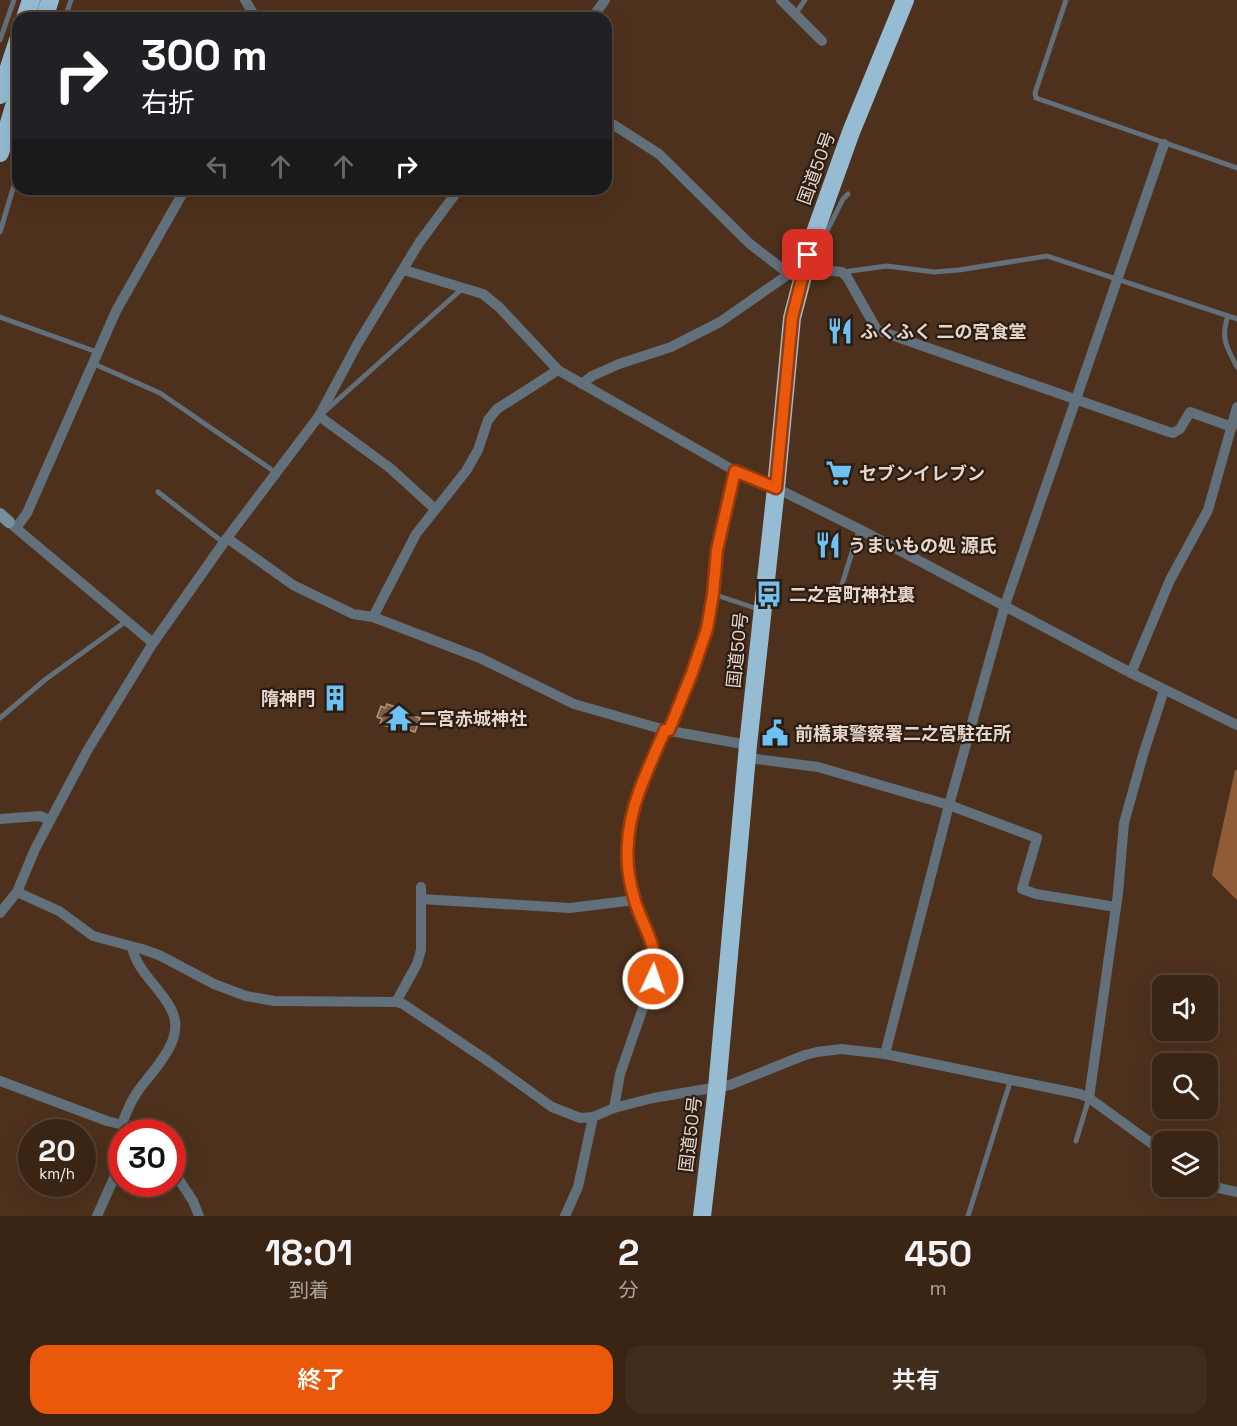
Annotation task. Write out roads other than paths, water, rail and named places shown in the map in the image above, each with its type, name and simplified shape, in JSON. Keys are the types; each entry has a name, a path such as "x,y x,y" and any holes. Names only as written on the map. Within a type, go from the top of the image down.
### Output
{"highway":[{"name":"国道50号","path":"702,1216 717,1088 796,274 813,238 851,132 905,0"},
{"path":"0,95 12,58"},
{"path":"0,153 12,113"}],"street":[{"path":"781,0 822,41"},
{"path":"612,124 659,154 750,244 796,274"},
{"path":"885,1054 949,805 1005,605 1164,144"},
{"path":"153,643 125,622 8,521 27,513 116,310 182,195"},
{"path":"0,913 17,892 35,849 87,751 153,643 275,472 320,416 358,343 419,243 455,195"},
{"path":"404,270 483,294 499,307 558,370 735,471 776,488 1005,605 1164,690 1237,725"},
{"path":"582,384 592,376 610,368 671,347 720,322 796,274 816,270 842,272 876,330 1173,433 1180,429 1190,412 1232,427"},
{"path":"373,617 416,534 466,471 478,450 488,420 497,409 558,370"},
{"path":"1131,673 1170,580 1208,510 1237,407"},
{"path":"320,416 390,468 435,509"},
{"path":"226,540 293,585 353,614 373,617 480,658 574,704 748,752 818,767 949,805 1037,838 1022,889 1036,894 1116,907"},
{"path":"1089,1098 1116,907 1124,823 1164,690"},
{"path":"614,1108 620,1074 653,979 655,966 653,944 635,900 628,861 628,834 639,788 667,730"},
{"path":"0,819 40,816 50,819"},
{"path":"396,1002 419,957 421,887"},
{"path":"17,892 59,912 93,936 159,955 214,984 260,1000 396,1002 403,1004 552,1107 580,1118 593,1118 614,1108 653,1098 730,1085 805,1055 841,1049 885,1054 1069,1091 1089,1098 1152,1144"},
{"path":"422,899 570,909 635,900"},
{"path":"124,1119 136,1094 165,1054 172,1040 175,1025 173,1011 136,962 132,947"},
{"path":"0,1082 108,1121"},
{"path":"565,1216 578,1187 593,1118"},
{"path":"1218,1187 1237,1192"},
{"path":"186,1190 199,1216"},
{"path":"97,1216 108,1191"}],"lane":[{"path":"0,40 14,0"},
{"path":"796,13 805,0"},
{"path":"1066,0 1035,93 1036,98 1237,168"},
{"path":"0,232 12,192"},
{"path":"813,238 823,240 843,199 848,194"},
{"path":"842,272 888,266 934,272 1047,256 1237,319"},
{"path":"320,416 463,288"},
{"path":"1228,316 1223,334 1237,367"},
{"path":"0,317 97,352"},
{"path":"92,363 160,393 275,472"},
{"path":"667,730 692,673 707,629 717,550 735,471"},
{"path":"158,492 226,540"},
{"path":"839,594 859,530"},
{"path":"713,594 763,611"},
{"path":"0,718 46,679 125,622"},
{"path":"968,1216 1011,1079"},
{"path":"1076,1141 1089,1098"}],"place":[{"name":"ふくふく 二の宮食堂","path":"840,331"},
{"name":"セブンイレブン","path":"839,473"},
{"name":"うまいもの処 源氏","path":"828,545"},
{"name":"二之宮町神社裏","path":"769,594"},
{"name":"隋神門","path":"335,698"},
{"name":"二宮赤城神社","path":"399,718"},
{"name":"前橋東警察署二之宮駐在所","path":"775,733"}]}
